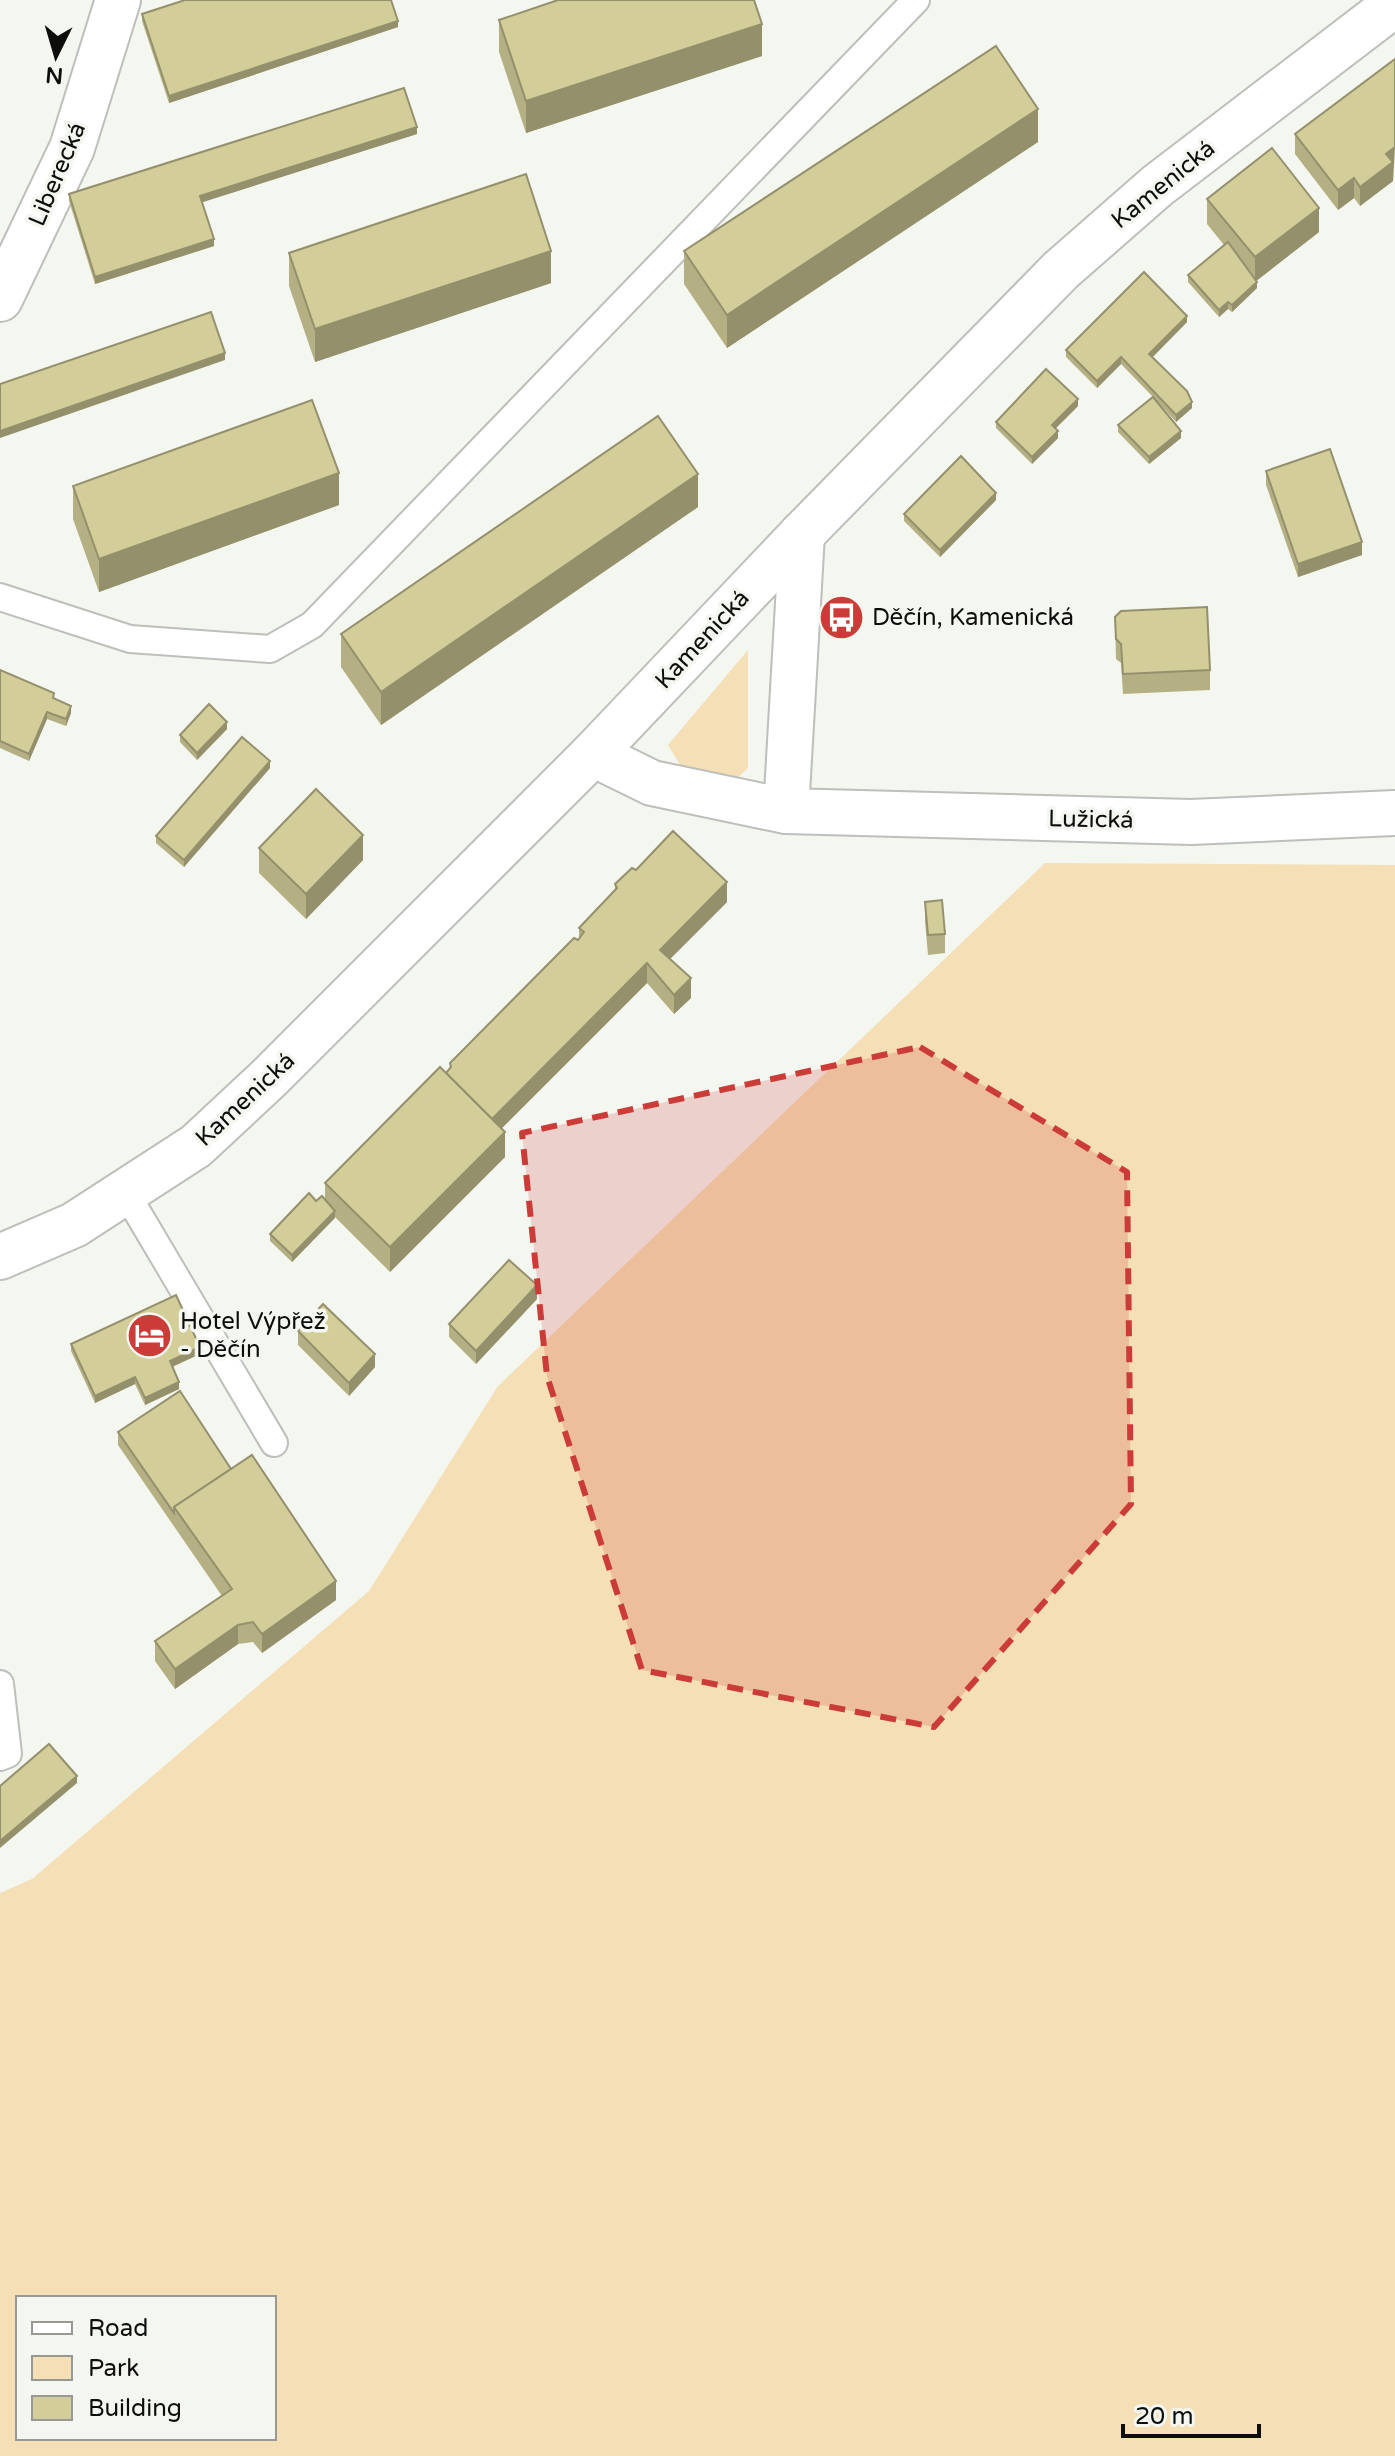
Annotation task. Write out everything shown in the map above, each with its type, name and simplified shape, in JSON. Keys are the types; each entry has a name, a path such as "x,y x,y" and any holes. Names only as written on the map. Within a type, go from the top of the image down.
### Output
{"main road":[{"name":"Liberecká","path":"0,299 72,148 118,0"},
{"name":"Kamenická","path":"0,1257 74,1225 196,1146 269,1078 593,754 802,534 1061,270 1157,186 1395,4"},
{"path":"786,811 802,534"},
{"name":"Lužická","path":"593,754 652,783 786,811 1191,822 1395,813"}],"lane":[{"path":"0,597 130,639 270,649 312,625 916,0"},
{"path":"126,1193 274,1443"},
{"path":"0,1684 8,1754 0,1757"}],"highlighted area":[{"path":"920,1047 1127,1172 1131,1504 934,1727 642,1670 547,1376 522,1133"}],"green space":[{"path":"748,650 748,768 728,787 682,768 668,745"},
{"path":"1045,863 1395,865 1395,2456 0,2456 0,1893 32,1879 369,1591 498,1386"}],"building":[{"path":"185,0 391,0 398,21 169,96 142,14"},
{"path":"558,0 754,0 762,24 526,101 499,20"},
{"path":"996,46 1038,109 727,315 684,251"},
{"path":"1395,59 1395,147 1386,154 1393,162 1360,187 1354,178 1338,190 1295,134"},
{"path":"404,88 417,127 200,196 214,239 95,277 69,194"},
{"path":"1272,148 1319,208 1255,257 1207,199"},
{"path":"526,174 551,251 315,329 289,253"},
{"path":"1228,242 1257,282 1232,305 1228,302 1219,310 1188,275"},
{"path":"1144,272 1187,316 1149,354 1187,391 1192,402 1176,415 1121,357 1097,381 1066,350"},
{"path":"211,312 225,353 0,431 0,384"},
{"path":"1046,369 1078,399 1052,425 1058,431 1032,457 996,422"},
{"path":"1153,397 1181,431 1149,457 1118,425"},
{"path":"312,400 339,473 99,559 73,486"},
{"path":"658,416 698,474 381,692 341,634"},
{"path":"1330,449 1362,542 1298,564 1266,471"},
{"path":"961,456 996,493 940,550 904,514"},
{"path":"1207,607 1210,670 1123,674 1115,617 1121,611"},
{"path":"0,670 54,693 53,698 71,706 66,719 47,712 29,754 0,741"},
{"path":"209,704 227,722 197,753 180,735"},
{"path":"242,737 270,761 184,860 156,836"},
{"path":"316,789 363,835 306,894 259,848"},
{"path":"673,831 727,882 660,950 691,978 674,995 647,963 492,1119 446,1073 451,1067 450,1063 574,938 578,940 584,932 579,928 617,888 615,884 632,868 636,870"},
{"path":"942,900 945,934 928,935 925,902"},
{"path":"440,1067 505,1132 390,1247 325,1183"},
{"path":"309,1193 316,1201 322,1196 335,1211 292,1255 270,1234"},
{"path":"509,1260 537,1285 476,1351 449,1324"},
{"path":"176,1295 200,1347 170,1361 179,1382 145,1398 135,1377 95,1396 71,1344"},
{"path":"323,1304 375,1354 349,1383 298,1331"},
{"path":"180,1391 231,1469 174,1507 174,1513 118,1432"},
{"path":"252,1455 336,1581 262,1634 253,1622 238,1625 175,1669 155,1641 232,1589 174,1507"},
{"path":"49,1744 77,1776 0,1841 0,1786"}],"place":[{"name":"Děčín, Kamenická","path":"841,617"},
{"name":"Hotel Výpřež - Děčín","path":"149,1335"}]}
